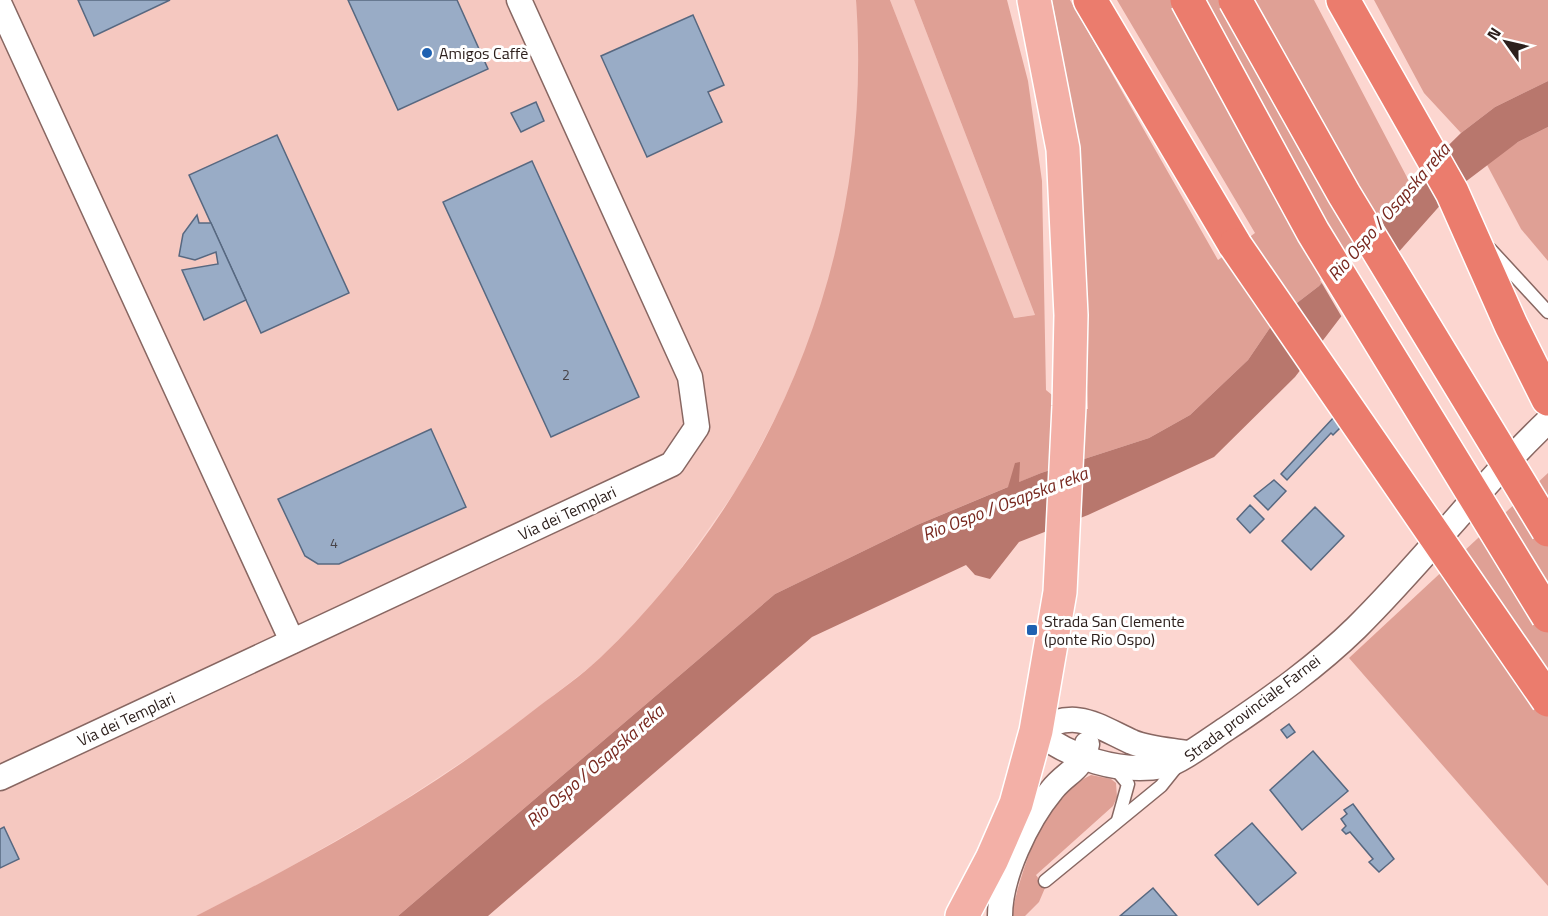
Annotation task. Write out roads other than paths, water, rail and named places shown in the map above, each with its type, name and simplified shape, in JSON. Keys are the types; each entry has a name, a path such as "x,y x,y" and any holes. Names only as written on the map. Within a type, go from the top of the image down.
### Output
{"highway":[{"path":"1090,0 1234,245 1548,700"},
{"path":"1186,0 1313,232 1548,616"},
{"path":"1234,0 1344,194 1548,530"},
{"path":"1343,0 1458,206 1511,325 1548,399"}],"main road":[{"path":"962,916 992,859 1016,804 1036,731 1060,592 1071,315 1063,149 1034,0"}],"street":[{"name":"Via dei Templari","path":"0,778 672,464 697,427 690,377 519,0"},
{"path":"0,4 292,641"},
{"name":"Strada provinciale Farnei","path":"1187,753 1256,709 1298,678 1353,630 1388,595 1462,509 1548,421"},
{"path":"1075,718 1091,722 1133,742 1187,753 1166,765 1113,766 1054,744 1036,731 1051,722 1075,718"},
{"path":"1000,916 1006,879 1037,807 1085,757 1091,722"}],"lane":[{"path":"1458,206 1548,312"},
{"name":"Strada provinciale Farnei","path":"1045,881 1161,786 1187,753"},
{"path":"1113,766 1128,784 1118,820"}],"water":[{"name":"Rio Ospo / Osapska reka","path":"1548,81 1548,127 1518,142 1452,192 1340,318 1295,377 1214,457 1088,515 1019,542 990,579 975,575 966,565 812,637 488,916 398,916 775,594 917,525 1008,487 1015,463 1020,462 1019,482 1149,438 1190,415 1248,360 1276,319 1319,286 1410,183 1461,133 1495,107"}],"place":[{"name":"Amigos Caffè","path":"427,53"},
{"name":"Strada San Clemente (ponte Rio Ospo)","path":"1032,630"}]}
